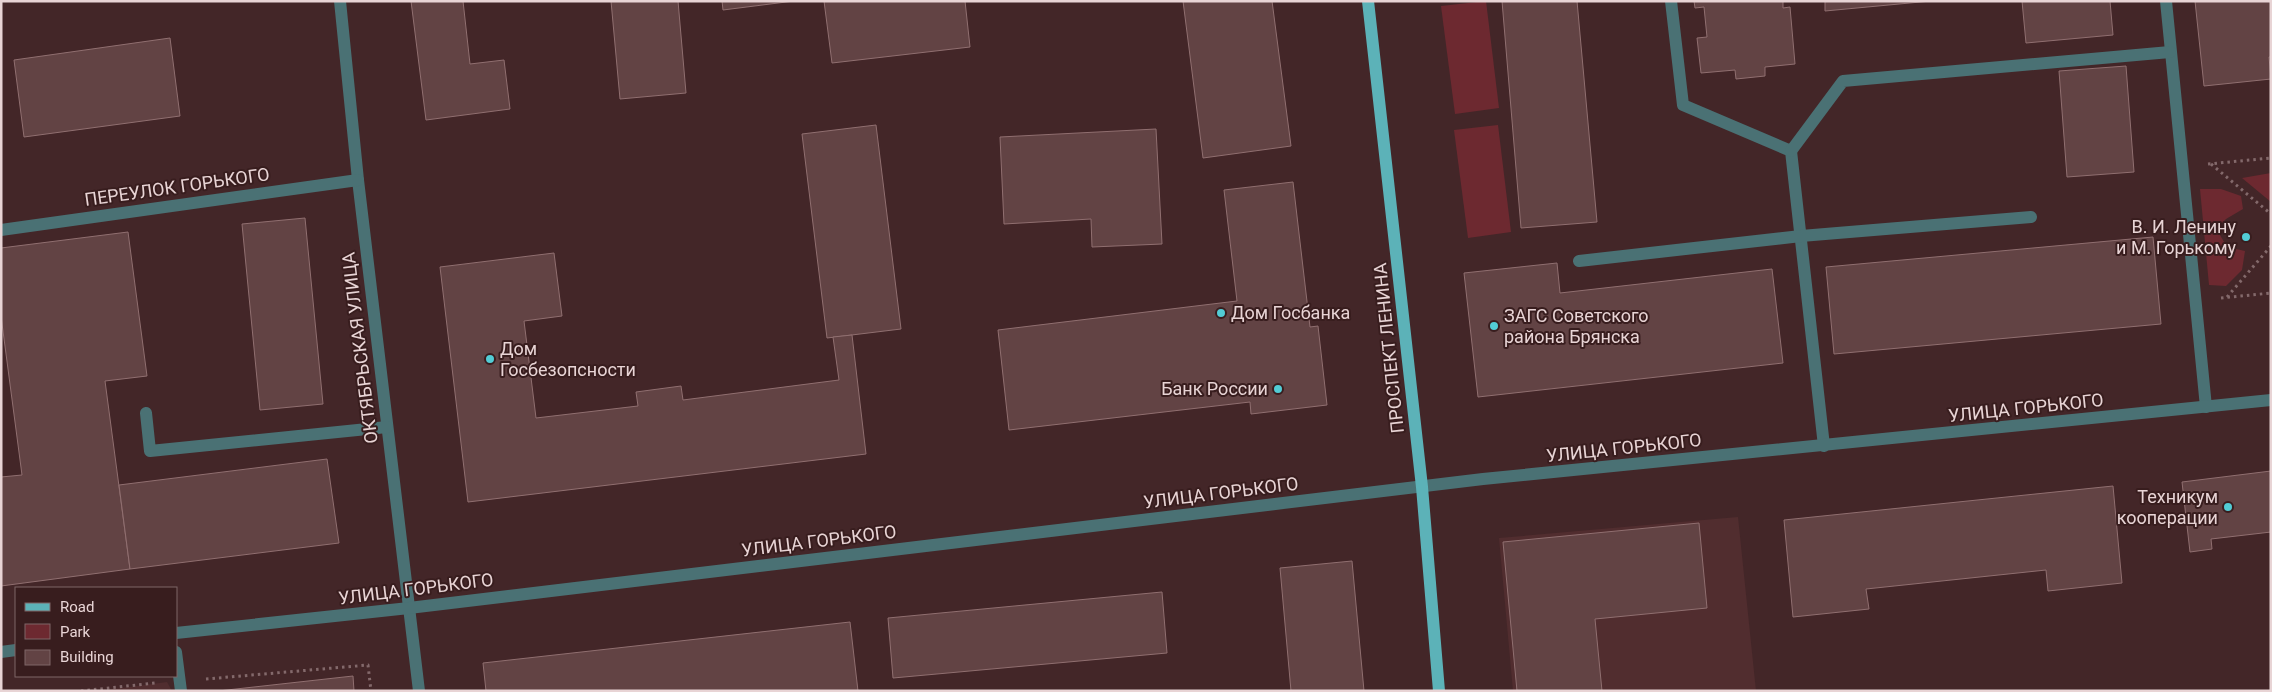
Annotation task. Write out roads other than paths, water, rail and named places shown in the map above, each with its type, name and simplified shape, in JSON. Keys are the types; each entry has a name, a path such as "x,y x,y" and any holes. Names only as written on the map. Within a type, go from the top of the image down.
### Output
{"main road":[{"name":"ПРОСПЕКТ ЛЕНИНА","path":"1368,1 1422,486 1439,691"}],"street":[{"name":"ОКТЯБРЬСКАЯ УЛИЦА","path":"340,1 358,180 418,691"},
{"path":"1671,1 1683,106 1791,151"},
{"path":"2166,1 2206,407"},
{"path":"1824,446 1791,151 1843,81 2170,52"},
{"name":"ПЕРЕУЛОК ГОРЬКОГО","path":"1,230 358,180"},
{"path":"1579,261 1801,236 2031,217"},
{"name":"УЛИЦА ГОРЬКОГО","path":"178,633 409,608 1422,486 2271,400"},
{"path":"146,413 150,452 387,427"},
{"path":"1,652 15,650"},
{"path":"178,666 181,686"}],"place":[{"name":"В. И. Ленину и М. Горькому","path":"2246,237"},
{"name":"Дом Госбанка","path":"1221,313"},
{"name":"ЗАГС Советского района Брянска","path":"1494,326"},
{"name":"Дом Госбезопсности","path":"490,359"},
{"name":"Банк России","path":"1278,389"},
{"name":"Техникум кооперации","path":"2228,507"}]}
